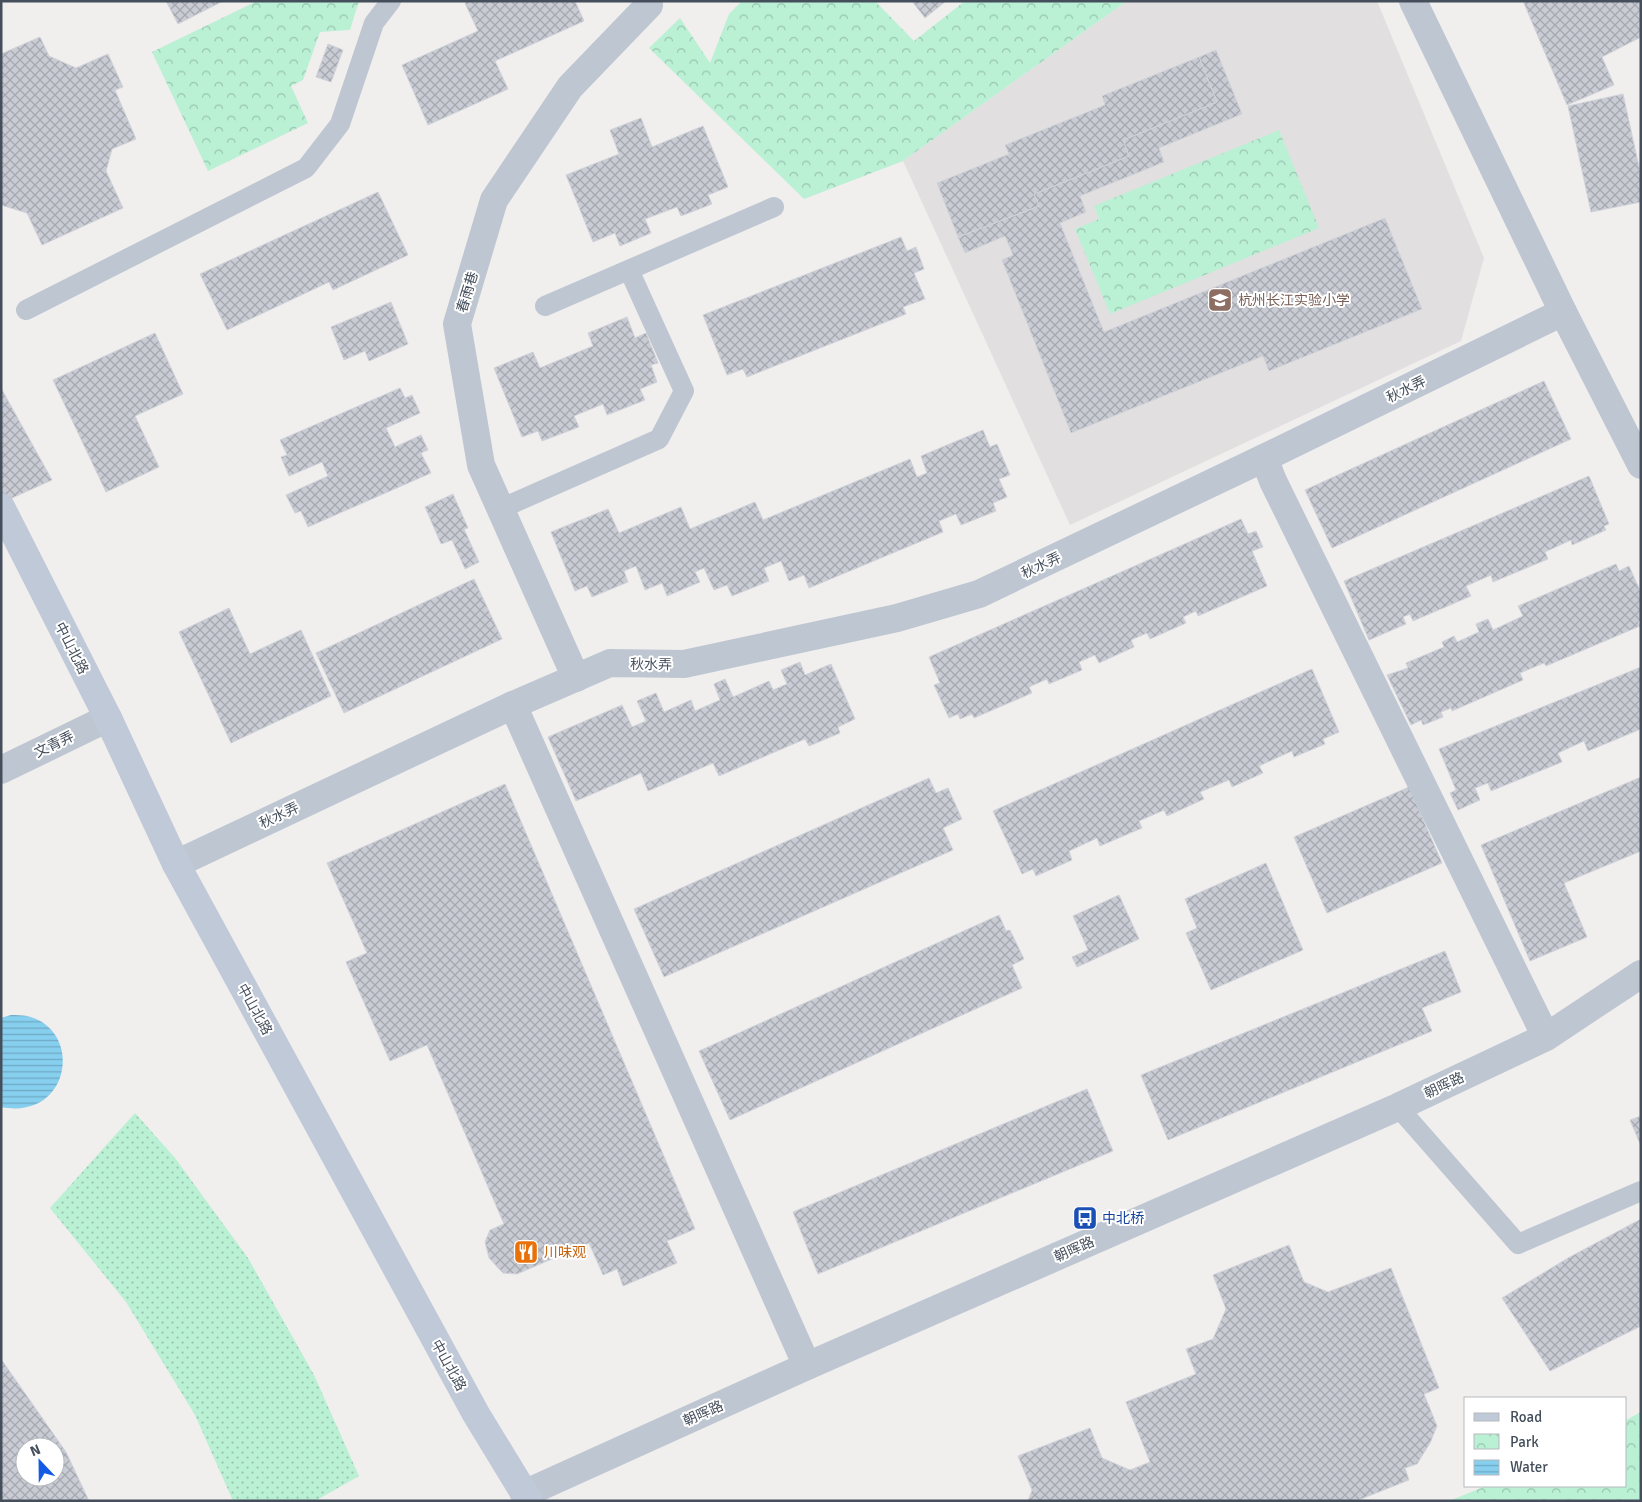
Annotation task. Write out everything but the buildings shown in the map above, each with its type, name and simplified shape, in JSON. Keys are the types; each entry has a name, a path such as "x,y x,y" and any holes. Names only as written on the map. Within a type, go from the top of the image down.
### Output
{"main road":[{"name":"中山北路","path":"1,507 108,718 176,864 476,1414 526,1497"}],"street":[{"name":"春雨巷","path":"576,678 481,466 457,324 494,200 570,87 648,5 646,1"},
{"path":"1414,1 1563,312 1641,465"},
{"name":"秋水弄","path":"176,864 513,706 610,663 684,664 897,618 979,594 1563,312"},
{"path":"1264,458 1282,499 1546,1037"},
{"path":"513,706 807,1366"},
{"name":"文青弄","path":"1,770 108,718"},
{"name":"朝晖路","path":"526,1497 807,1366 1398,1107 1546,1037 1641,974"}],"lane":[{"path":"26,310 306,168 340,124 374,23 391,1"},
{"path":"545,306 774,207"},
{"path":"500,509 658,439 684,391 629,270"},
{"path":"1398,1107 1518,1244 1641,1191"}],"shaded area":[{"name":"杭州长江实验小学","path":"1127,1 1377,1 1484,258 1461,341 1070,525 903,161"}],"green space":[{"path":"257,1 361,1 358,4 350,30 320,32 303,80 291,86 308,123 208,171 152,52"},
{"path":"742,1 875,1 914,41 965,1 1127,1 903,161 804,199 649,48 680,18 710,63 729,14"},
{"path":"1279,130 1319,228 1110,314 1075,229 1099,219 1094,206"},
{"path":"135,1113 175,1158 248,1258 314,1375 359,1476 315,1501 233,1501 195,1415 126,1302 50,1208"},
{"path":"1641,1412 1641,1501 1449,1501 1484,1487 1627,1487 1627,1419"}],"water":[{"path":"11,1015 27,1016 45,1024 57,1038 62,1054 62,1072 55,1088 43,1101 25,1108 1,1107 1,1018"}],"place":[{"name":"杭州长江实验小学","path":"1220,300"},
{"name":"中北桥","path":"1085,1218"},
{"name":"川味观","path":"526,1252"}]}
